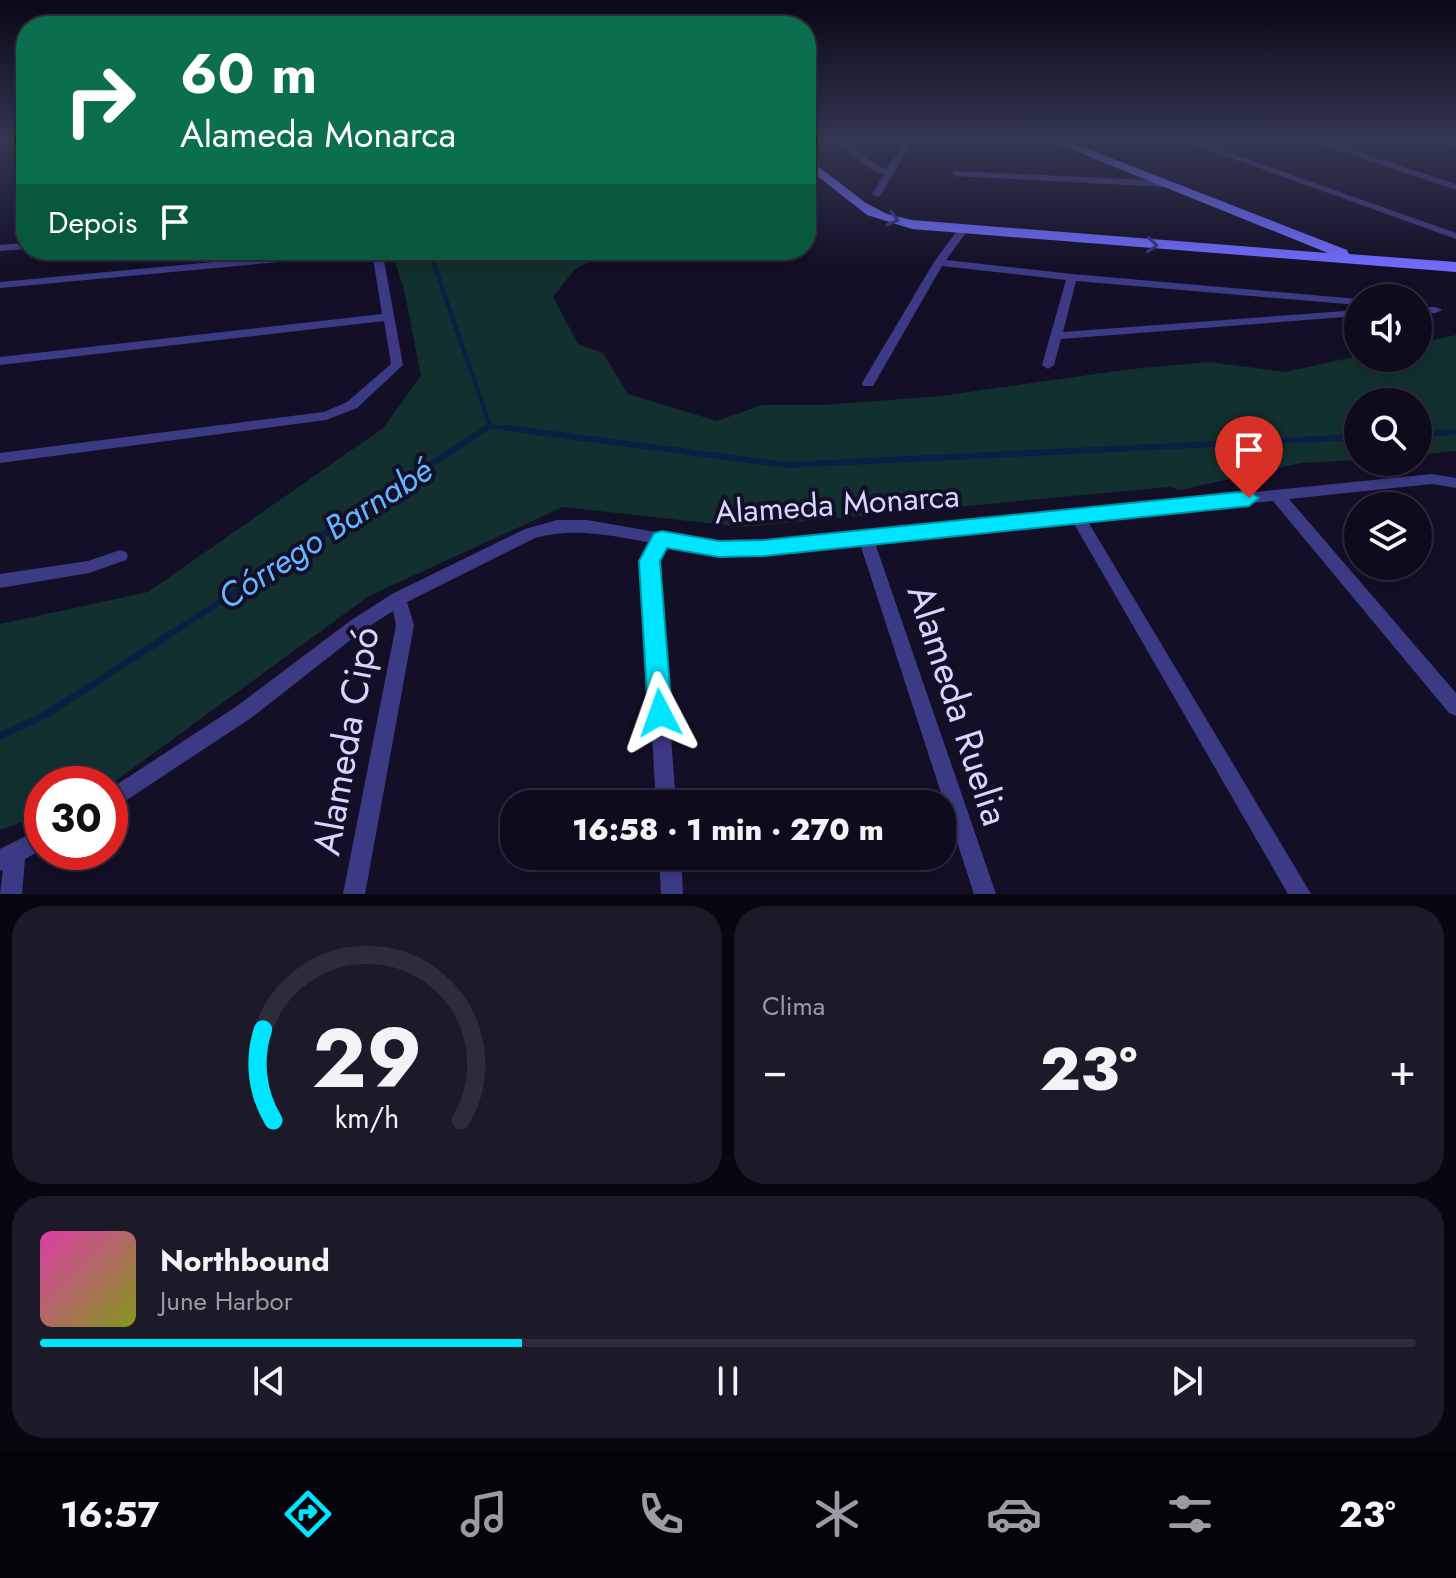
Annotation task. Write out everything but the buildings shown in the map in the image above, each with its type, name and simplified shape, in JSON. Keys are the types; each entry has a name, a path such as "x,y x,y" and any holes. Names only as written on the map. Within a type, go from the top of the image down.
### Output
{"street":[{"path":"834,184 879,216 900,222 963,230 1456,267"},
{"path":"877,194 884,184"},
{"path":"1161,184 1364,262"},
{"path":"1309,184 1456,236"},
{"path":"868,383 939,262 963,230"},
{"path":"1278,255 1294,244 1285,231"},
{"path":"0,285 268,260"},
{"path":"0,458 326,416 352,405 397,365 379,260"},
{"path":"939,262 1344,300"},
{"path":"1048,365 1072,277"},
{"path":"1293,295 1309,319"},
{"path":"1058,336 1344,315"},
{"path":"0,361 389,317"},
{"name":"Alameda Monarca","path":"128,789 244,712 356,626 398,599 531,533 557,526 587,526 719,549 764,548 1432,479 1456,483"},
{"path":"1277,495 1456,707"},
{"path":"1077,516 1300,894"},
{"name":"Alameda Ruelia","path":"866,538 985,894"},
{"path":"662,539 650,561 665,790"},
{"path":"0,581 89,567 120,556"},
{"name":"Alameda Cipó","path":"354,894 405,625 398,599"},
{"path":"8,857 11,894"},
{"path":"671,870 672,894"}],"green space":[{"path":"394,260 592,260 574,270 553,297 578,344 603,353 628,394 717,421 762,405 823,405 941,396 1131,369 1209,362 1285,372 1344,359 1344,372 1432,372 1432,340 1456,335 1456,451 1432,454 1432,388 1344,388 1344,461 1301,463 1181,490 1169,487 743,527 563,507 369,596 128,772 128,766 24,766 24,821 0,830 0,624 148,592 383,428 421,376 404,289"}],"waterway":[{"name":"Córrego Barnabé","path":"433,260 436,269"},
{"name":"Córrego Barnabé","path":"435,267 490,426"},
{"name":"Córrego Barnabé","path":"483,430 490,426"},
{"path":"490,426 522,430"},
{"name":"Córrego Barnabé","path":"169,635 487,428"},
{"path":"507,428 786,465 1344,438"},
{"path":"1432,433 1456,432"},
{"name":"Córrego Barnabé","path":"0,736 47,714 172,633"}],"route":[{"path":"660,713 650,561 662,539 719,549 764,548 1249,498"}]}
